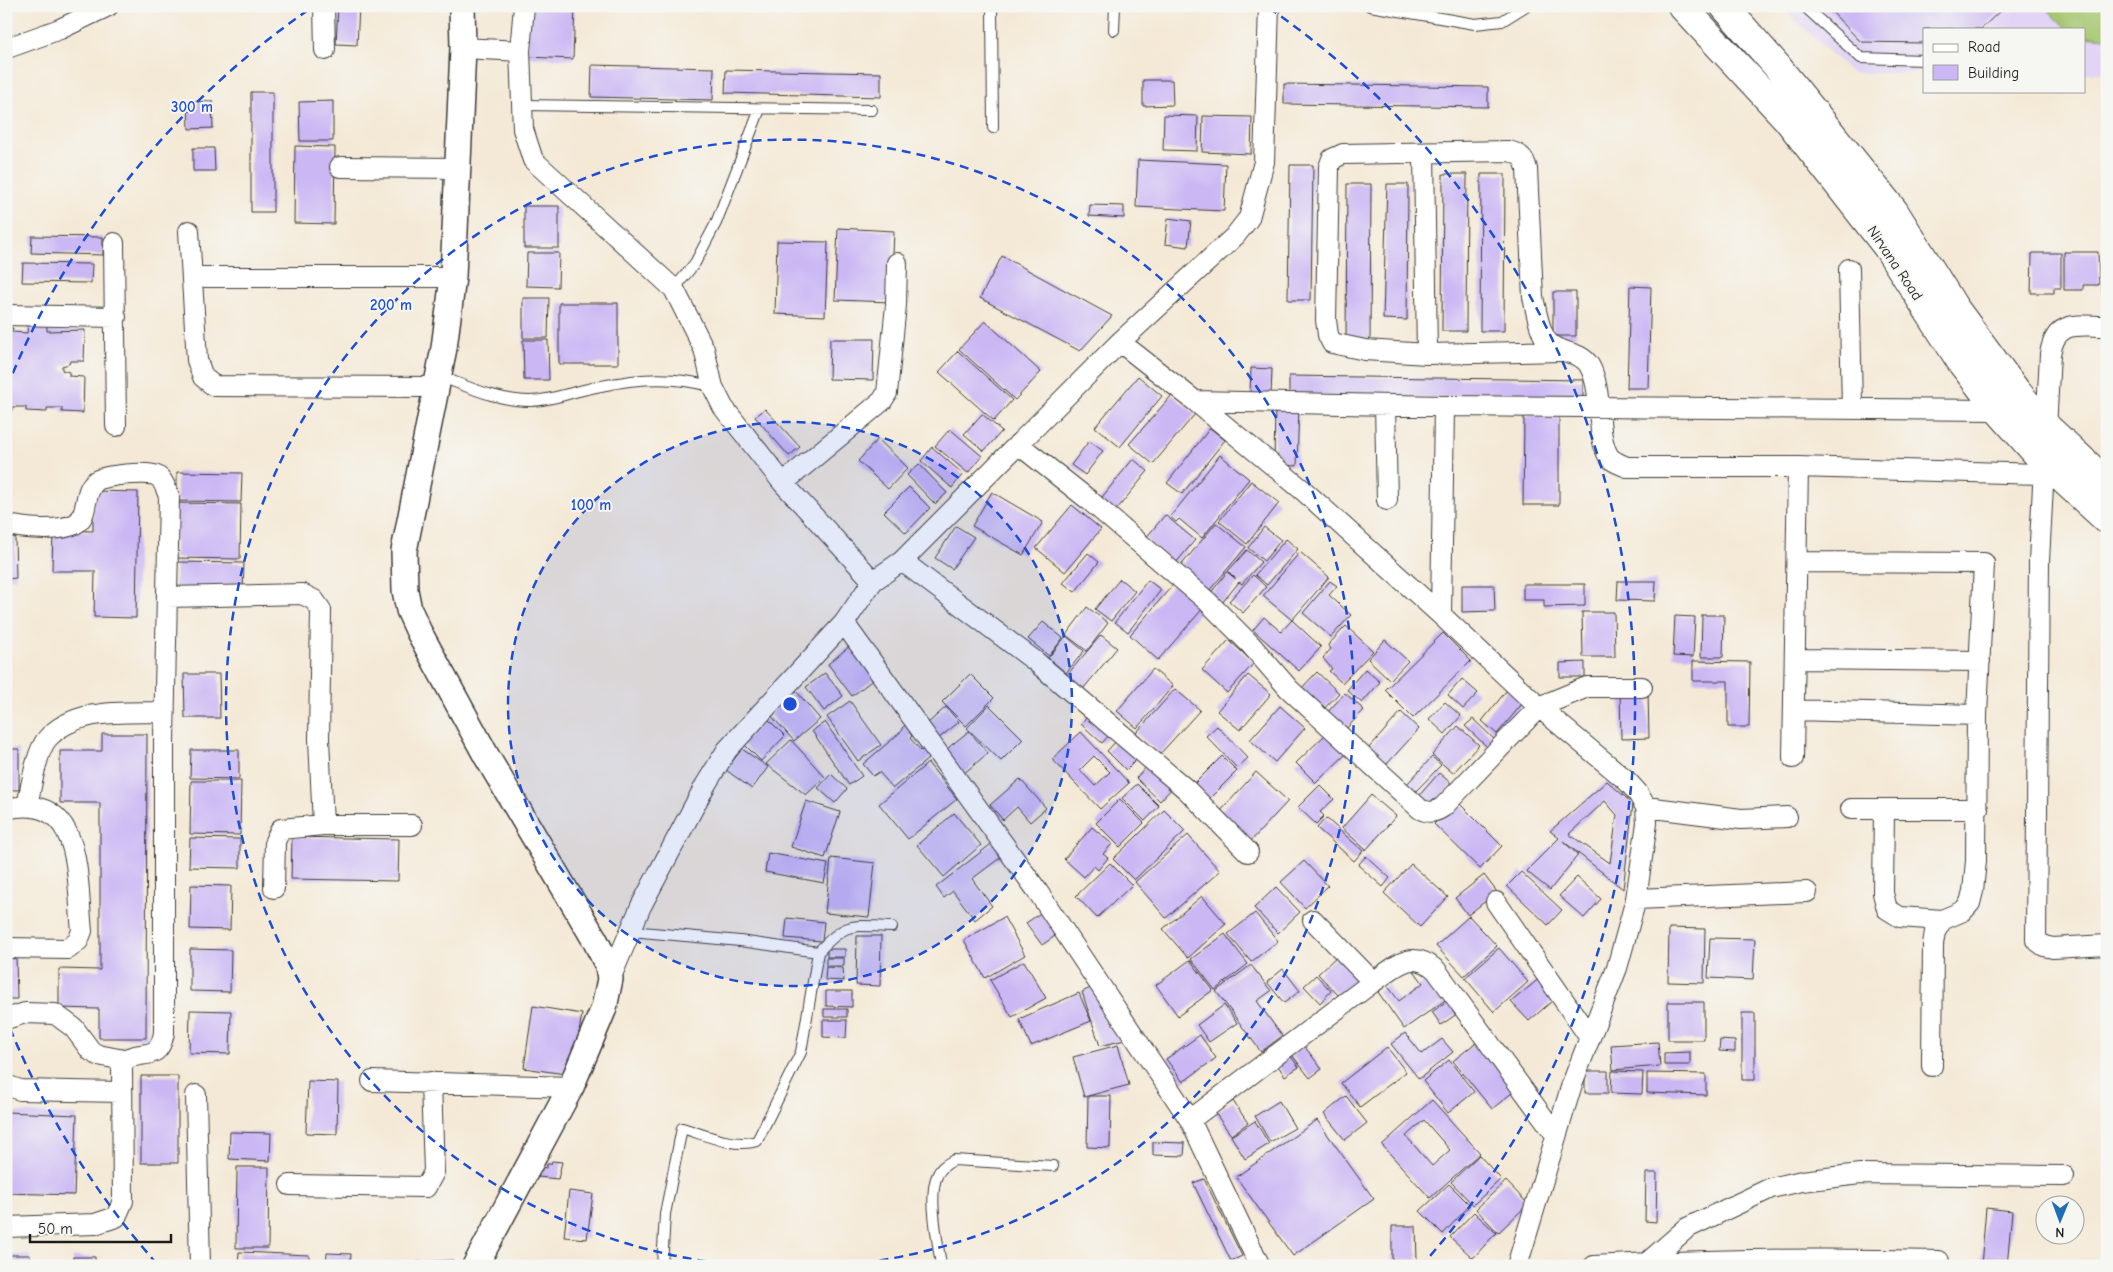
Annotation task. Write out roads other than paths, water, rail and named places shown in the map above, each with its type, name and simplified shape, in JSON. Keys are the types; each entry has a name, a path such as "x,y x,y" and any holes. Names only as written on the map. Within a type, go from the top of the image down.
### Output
{"main road":[{"name":"Nirvana Road","path":"1682,6 1787,119 1887,247 1961,362 2044,468 2107,520"},
{"name":"Nirvana Road","path":"1724,6 1776,65 1894,211 1954,307 2017,392 2048,428 2107,483"}],"street":[{"path":"10,47 60,30 108,6"},
{"path":"324,6 325,50"},
{"path":"462,6 463,48 454,277 438,382 404,551 405,590 409,610 487,757 595,940 608,966 610,979"},
{"path":"524,6 520,51 523,129 533,160 674,289 704,349 713,387 723,408 783,484 873,581"},
{"path":"475,1266 571,1087 604,1008 610,979 641,906 692,810 727,750 844,623 873,581 902,560 1120,342 1235,236 1249,218 1264,162 1269,6"},
{"path":"463,48 520,51"},
{"path":"1562,351 1427,354 1342,347 1332,343 1328,335 1326,320 1329,167 1332,160 1343,154 1509,151 1519,154 1524,159 1527,169 1533,297 1545,339 1552,346 1562,351 1584,358 1590,366 1601,406 1603,442 1608,455 1615,462 1627,467 2044,468"},
{"path":"1424,153 1427,354"},
{"path":"340,167 458,168"},
{"path":"189,231 197,360 203,376 214,386 438,382"},
{"path":"114,244 116,426"},
{"path":"783,484 882,402 887,393 896,305 897,263"},
{"path":"1849,269 1852,408"},
{"path":"192,277 454,277"},
{"path":"6,315 116,317"},
{"path":"2107,326 2068,326 2058,332 2052,342 2039,561 2036,940 2048,947 2107,946"},
{"path":"1120,342 1305,492 1539,707 1626,780 1638,792 1646,807 1647,823 1636,899 1617,968 1572,1084 1517,1266"},
{"path":"1195,401 1444,406 1998,410"},
{"path":"1385,405 1387,500"},
{"path":"1441,615 1444,406"},
{"path":"1018,444 1089,500 1207,600 1252,645 1288,689 1420,809 1434,812 1443,807 1539,707 1587,687 1642,688"},
{"path":"1793,758 1798,562 1798,467"},
{"path":"6,524 20,528 65,527 75,524 82,519 90,488 97,480 107,476 148,474 158,476 169,496 164,712 164,1033 161,1046 153,1054 124,1060 98,1055 91,1051 74,1028 55,1014 25,1013 6,1019"},
{"path":"902,560 1035,661 1187,790 1248,852"},
{"path":"1798,562 1984,564 1977,715 1978,809 1976,861 1970,903 1963,911 1942,920 1900,916 1887,909 1883,893 1884,808"},
{"path":"167,597 302,594 314,600 321,610 319,739 323,825"},
{"path":"844,623 1036,889 1190,1120 1260,1266"},
{"path":"1796,659 1980,660"},
{"path":"1794,710 1977,715"},
{"path":"27,806 40,755 46,740 62,727 85,716 111,713 164,712"},
{"path":"6,809 27,806 47,810 63,823 72,842 82,931 78,941 68,949 6,948"},
{"path":"1646,807 1741,819 1787,817"},
{"path":"1851,809 1978,809"},
{"path":"274,888 277,834 281,829 323,825 412,825"},
{"path":"1636,899 1807,892"},
{"path":"1496,902 1590,1038"},
{"path":"1313,920 1373,982"},
{"path":"1932,1066 1933,944 1942,920"},
{"path":"1190,1120 1373,982 1404,961 1415,959 1425,960 1436,970 1556,1135"},
{"path":"6,1226 95,1224 116,1216 123,1201 120,1075 124,1060"},
{"path":"372,1081 571,1087"},
{"path":"290,1185 426,1187 434,1172 431,1082"},
{"path":"6,1085 20,1090 121,1092"},
{"path":"196,1095 200,1266"},
{"path":"1647,1264 1687,1228 1771,1188 1802,1181 1860,1174 2064,1176"},
{"path":"1594,1266 1812,1258 1939,1260"}],"lane":[{"path":"992,6 993,128"},
{"path":"1114,30 1115,6"},
{"path":"1370,6 1475,24 1502,21 1526,6"},
{"path":"1804,6 1861,58 1923,60"},
{"path":"522,105 872,110"},
{"path":"674,289 695,263 716,223 760,109"},
{"path":"438,382 513,401 546,400 618,382 637,380 689,380 713,387"},
{"path":"662,1266 665,1214 682,1128 729,1142 745,1144 757,1140 801,1052 818,952 838,931 850,926 892,927"},
{"path":"631,931 740,941 818,952"},
{"path":"941,1266 933,1189 937,1175 944,1165 954,1160 1054,1166"}]}
